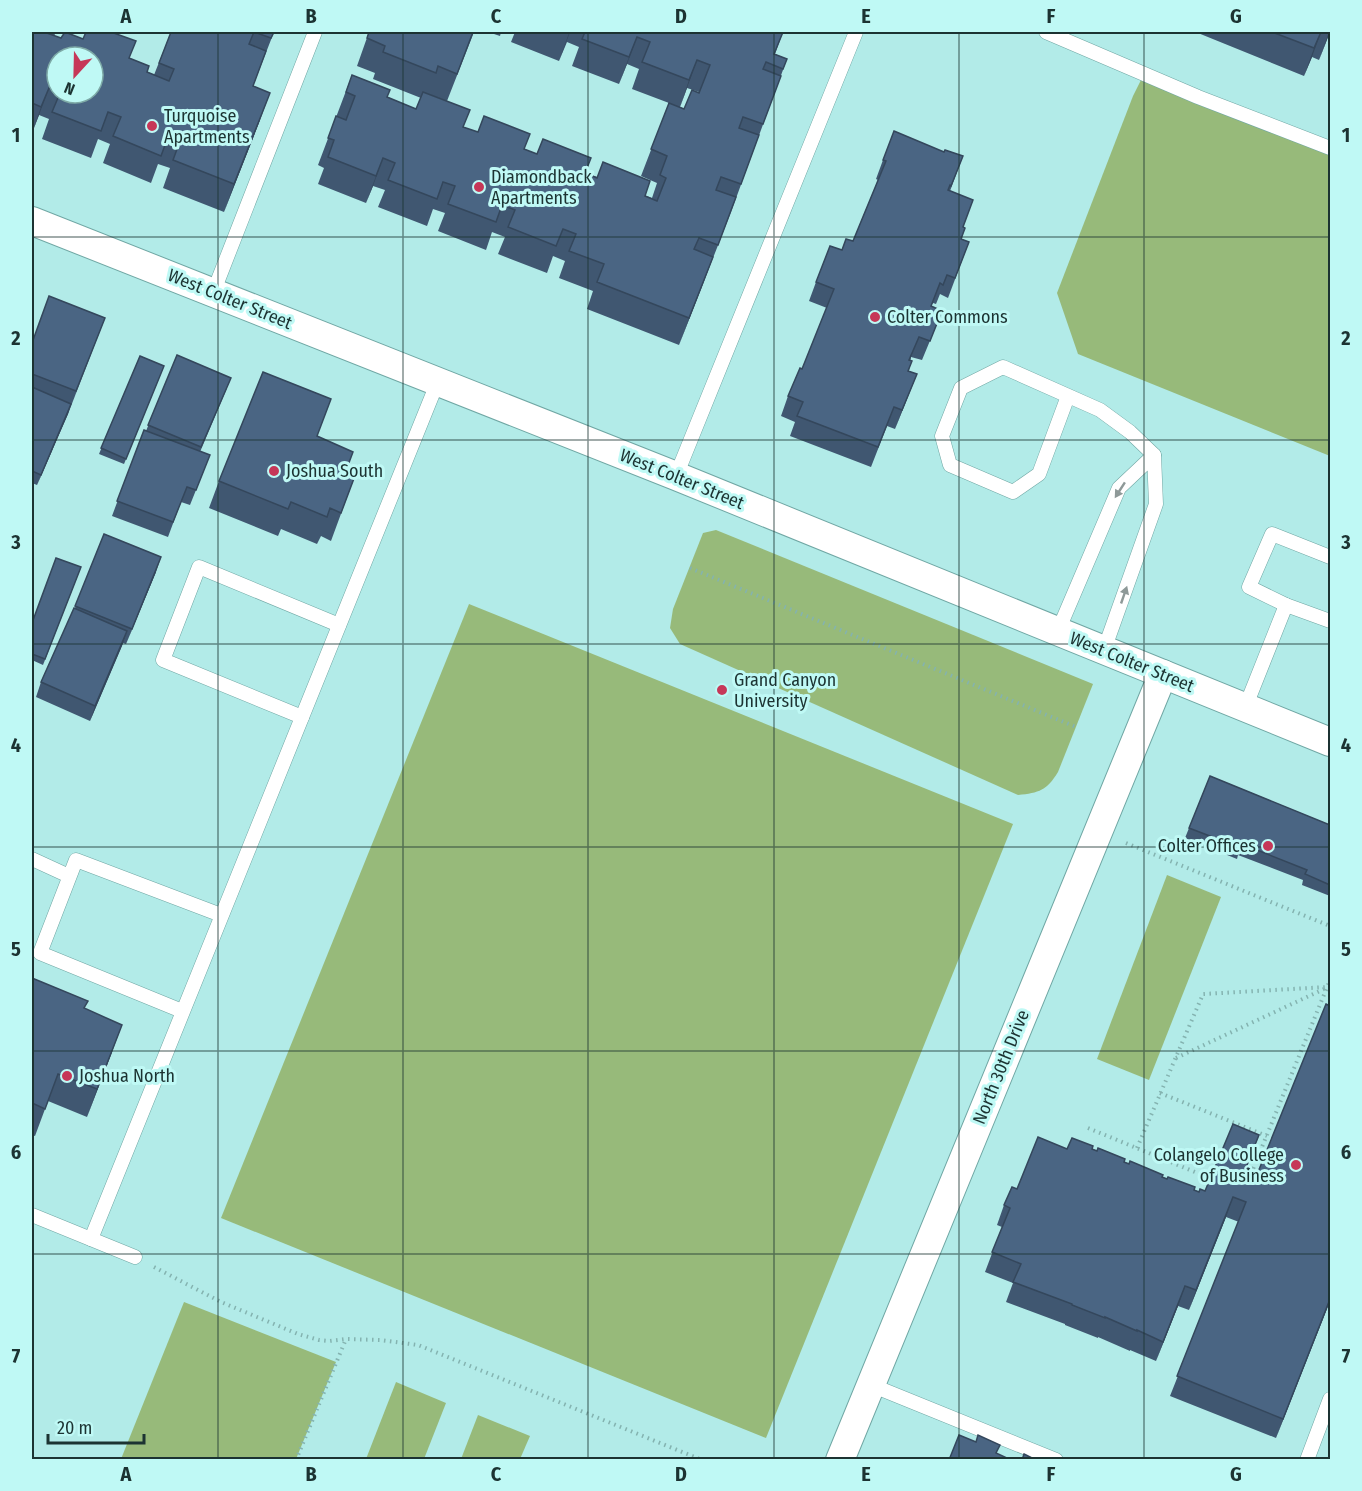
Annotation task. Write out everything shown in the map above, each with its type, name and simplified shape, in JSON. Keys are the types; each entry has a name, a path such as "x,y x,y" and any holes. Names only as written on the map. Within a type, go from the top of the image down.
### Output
{"street":[{"name":"West Colter Street","path":"32,220 676,476 1330,742"},
{"name":"North 30th Drive","path":"840,1460 1163,674"}],"lane":[{"path":"213,292 315,32"},
{"path":"676,476 856,32"},
{"path":"1046,32 1198,97 1330,148"},
{"path":"1068,396 1039,474 1012,492 950,465 942,436 961,388 1003,367 1100,410 1130,432 1154,455 1156,504 1104,650"},
{"path":"91,1239 438,381"},
{"path":"1058,632 1119,488 1154,455"},
{"path":"1330,557 1272,534 1249,587 1286,605 1330,621"},
{"path":"302,717 163,660 199,567 339,625"},
{"path":"1245,708 1286,605"},
{"path":"32,859 69,876"},
{"path":"182,1011 40,953 69,876 76,860 221,915"},
{"path":"32,1215 135,1257"},
{"path":"871,1385 1056,1460"},
{"path":"1307,1460 1330,1399"}],"path":[{"path":"690,568 1076,727"},
{"path":"1097,832 1330,926"},
{"path":"1250,1176 1330,980"},
{"path":"1137,1148 1203,994 1328,987"},
{"path":"1176,1058 1328,987"},
{"path":"1161,1093 1267,1136"},
{"path":"1088,1128 1207,1177"},
{"path":"135,1257 221,1302 298,1335 329,1341 346,1339 418,1345 702,1460"},
{"path":"296,1460 346,1339"}],"green space":[{"path":"1144,74 1330,148 1330,456 1078,354 1057,293 1133,96"},
{"path":"716,530 1093,684 1054,778 1042,789 1018,795 680,644 670,628 673,609 703,533"},
{"path":"469,604 1013,824 766,1438 221,1218"},
{"path":"1167,875 1221,897 1149,1080 1097,1059"},
{"path":"184,1302 336,1362 296,1459 121,1459"},
{"path":"396,1382 446,1403 424,1459 366,1459"},
{"path":"478,1415 530,1436 520,1459 461,1459"}],"building":[{"name":"Turquoise Apartments","path":"32,32 44,32 61,38 65,32 83,39 86,32 111,32 136,41 129,58 149,66 147,72 169,81 174,69 159,63 171,32 254,32 249,44 266,51 253,86 270,93 234,184 173,160 180,141 168,137 161,156 113,136 121,117 108,112 101,131 52,112 55,105 105,105 105,45 45,45 45,98 41,107 32,103"},
{"path":"254,32 274,32 271,38"},
{"path":"369,32 473,32 457,74 438,66 436,73 383,52 385,46 367,38"},
{"name":"Diamondback Apartments","path":"585,32 783,32 774,54 787,59 783,69 766,62 763,69 781,76 763,124 743,117 739,128 759,135 741,184 721,177 716,190 736,197 718,245 699,238 694,249 713,257 689,318 597,282 604,264 569,251 576,234 563,229 556,246 508,227 515,210 502,205 496,222 448,204 455,186 443,182 437,199 388,180 395,163 383,158 376,176 328,157 334,140 328,138 336,116 346,120 355,96 346,92 352,75 390,90 387,97 416,109 423,92 470,110 463,127 478,132 484,116 530,134 524,149 537,154 543,139 591,158 585,173 597,178 603,162 650,181 645,196 657,201 666,178 660,175 667,156 651,149 669,103 684,109 692,90 699,93 710,65 697,60 689,80 642,62 650,42 637,37 629,57 582,39"},
{"path":"1272,32 1321,32 1314,48"},
{"name":"Colter Commons","path":"894,131 944,152 945,150 963,156 948,190 973,200 961,239 969,242 955,278 947,275 943,285 940,283 931,306 942,311 930,341 919,337 909,360 912,361 908,371 917,374 902,410 894,407 878,447 797,416 803,402 788,396 800,368 802,369 834,289 816,282 830,246 842,250 846,239 853,241 886,161 883,160"},
{"path":"49,296 105,318 76,391 32,374 32,343"},
{"path":"177,355 231,378 201,447 148,425"},
{"path":"140,356 164,366 126,459 101,448"},
{"name":"Joshua South","path":"263,372 331,399 317,436 353,452 347,468 356,473 341,513 330,508 327,517 291,502 288,509 219,481"},
{"path":"32,387 71,404 41,475 32,471"},
{"path":"144,430 210,455 196,490 187,487 173,522 117,501"},
{"path":"104,534 161,557 132,629 75,606"},
{"path":"56,558 81,567 45,659 32,654 32,623"},
{"path":"74,608 127,631 95,706 41,682"},
{"name":"Colter Offices","path":"1210,776 1330,825 1330,885 1305,874 1307,870 1242,844 1241,848 1189,828"},
{"name":"Joshua North","path":"32,978 88,1001 84,1008 122,1025 97,1089 58,1074 45,1109 32,1103"},
{"path":"1326,1004 1330,1006 1330,1299 1283,1419 1177,1376 1246,1202 1233,1197 1196,1290 1185,1286 1163,1342 1013,1282 1021,1264 992,1252 1010,1208 1004,1205 1012,1187 1017,1189 1038,1137 1067,1149 1072,1138 1093,1146 1092,1149 1097,1151 1098,1148 1125,1159 1124,1162 1129,1164 1130,1161 1163,1175 1162,1177 1167,1179 1168,1177 1195,1187 1194,1190 1199,1192 1200,1189 1205,1191 1233,1124 1259,1135 1246,1167 1258,1172"},
{"path":"959,1435 976,1442 978,1435 1000,1445 996,1453 1011,1460 949,1460"},
{"path":"1024,1454 1036,1460 1022,1460"}],"place":[{"name":"Turquoise Apartments","path":"152,126"},
{"name":"Diamondback Apartments","path":"479,187"},
{"name":"Colter Commons","path":"875,317"},
{"name":"Joshua South","path":"274,471"},
{"name":"Grand Canyon University","path":"722,690"},
{"name":"Colter Offices","path":"1268,846"},
{"name":"Joshua North","path":"67,1076"},
{"name":"Colangelo College of Business","path":"1296,1165"}]}
